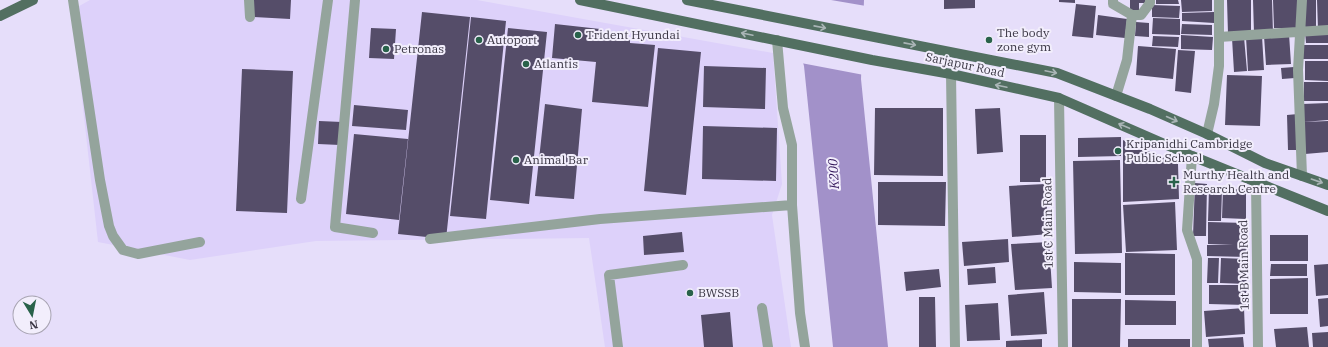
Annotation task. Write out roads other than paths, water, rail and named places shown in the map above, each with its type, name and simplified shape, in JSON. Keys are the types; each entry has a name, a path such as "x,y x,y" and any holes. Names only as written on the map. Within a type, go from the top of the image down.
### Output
{"main road":[{"path":"0,16 33,0"},
{"name":"Sarjapur Road","path":"580,0 630,5 781,41 872,60 951,74 1059,98 1192,156 1328,211"},
{"name":"Sarjapur Road","path":"687,0 781,20 1057,73 1207,134 1265,163 1328,185"}],"street":[{"path":"73,0 100,180 109,226 113,236 123,250 138,254 200,242"},
{"path":"249,0 250,17"},
{"path":"301,199 328,0"},
{"path":"355,0 335,227 373,233"},
{"path":"1113,0 1113,4 1132,15 1141,15 1150,3 1150,0"},
{"path":"1207,134 1214,104 1218,73 1219,0"},
{"path":"1302,0 1298,70 1302,176"},
{"path":"1116,96 1127,60 1132,15"},
{"path":"1219,37 1328,30"},
{"path":"781,41 783,108 792,145 792,205 800,313 805,347"},
{"path":"951,74 956,347"},
{"name":"1st C Main Road","path":"1059,98 1063,347"},
{"path":"1192,156 1186,230 1197,259 1197,347"},
{"name":"1st B Main Road","path":"1256,182 1258,347"},
{"path":"430,239 600,219 792,205"},
{"path":"618,347 609,275 683,265"},
{"path":"762,308 768,347"}],"water":[{"name":"K200","path":"785,0 864,0 861,79 888,347 833,347 804,66"}],"place":[{"name":"Trident Hyundai","path":"578,35"},
{"name":"Autoport","path":"479,40"},
{"name":"The body zone gym","path":"989,40"},
{"name":"Petronas","path":"386,49"},
{"name":"Atlantis","path":"526,64"},
{"name":"Kripanidhi Cambridge Public School","path":"1118,151"},
{"name":"Animal Bar","path":"516,160"},
{"name":"Murthy Health and Research Centre","path":"1174,182"},
{"name":"BWSSB","path":"690,293"}]}
